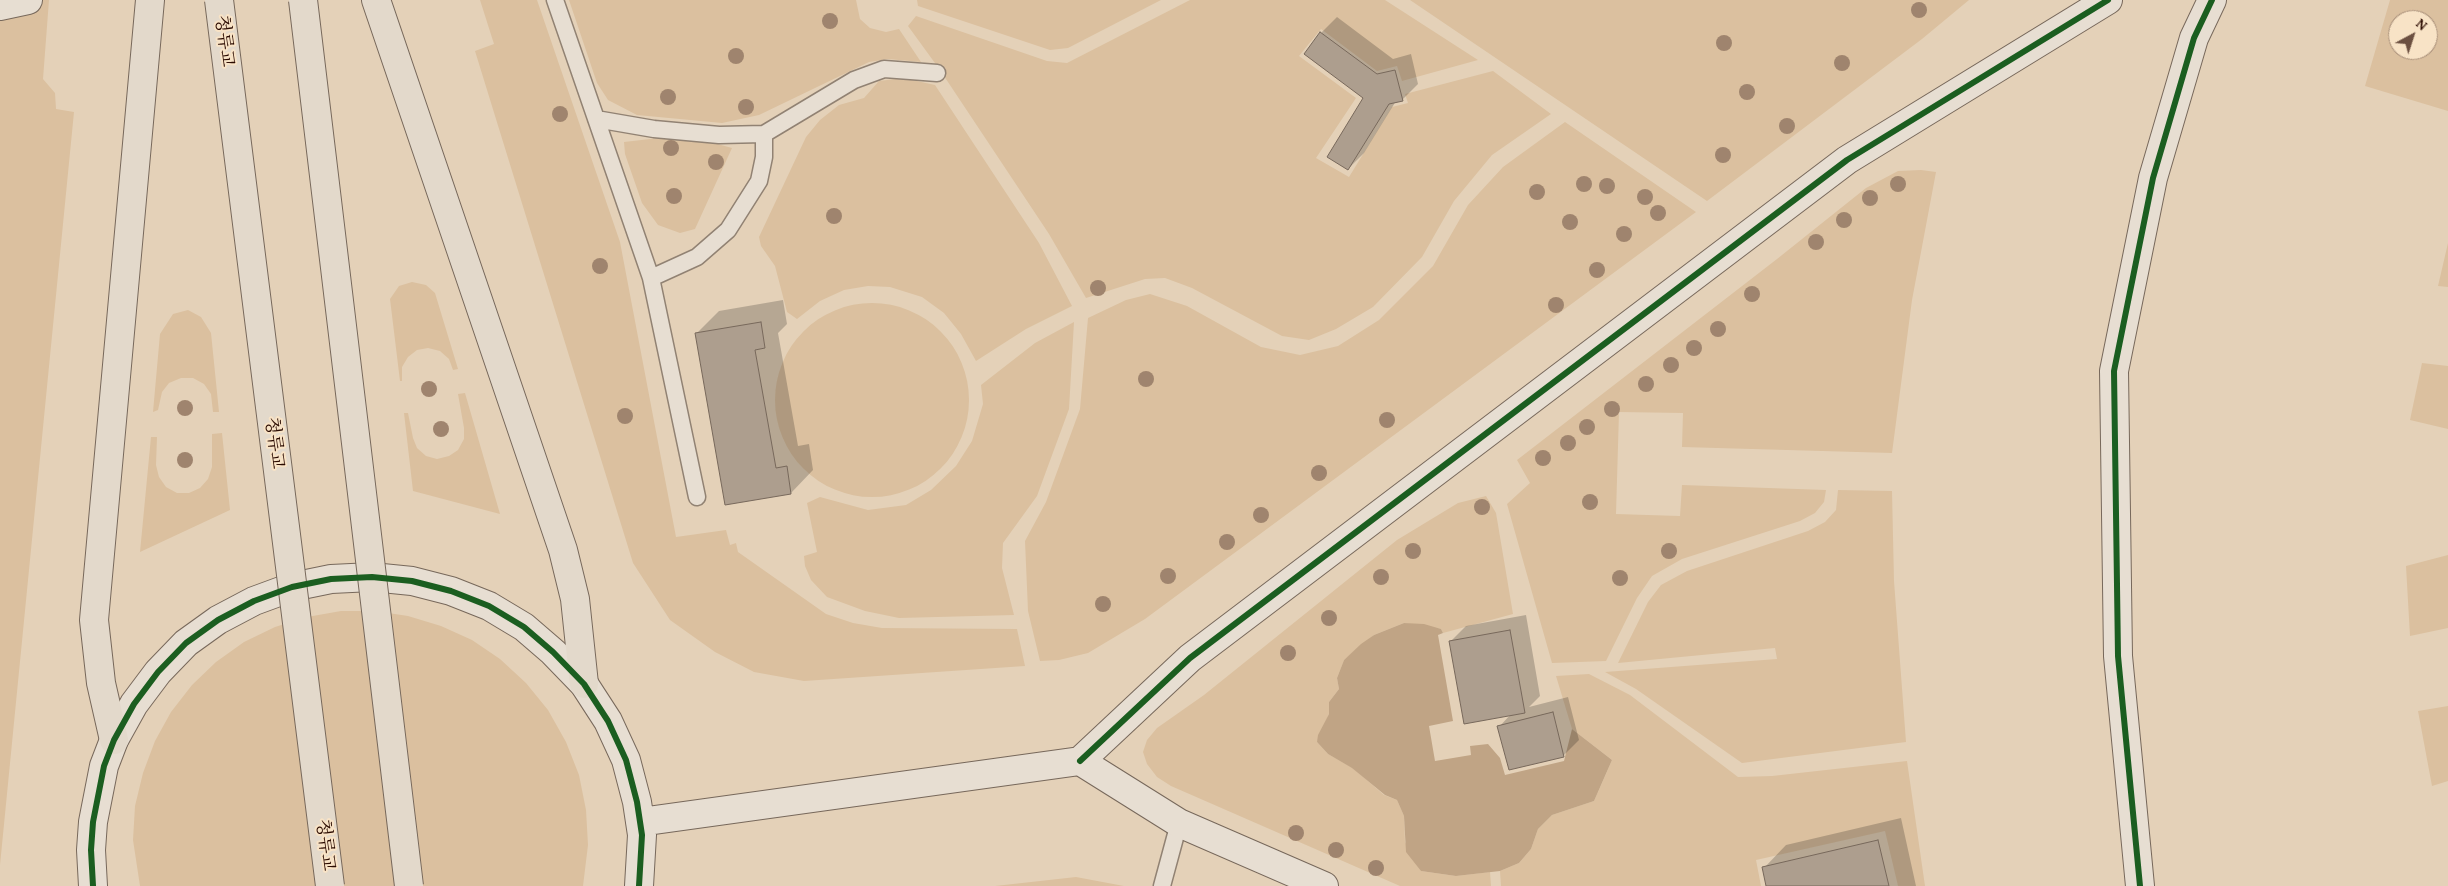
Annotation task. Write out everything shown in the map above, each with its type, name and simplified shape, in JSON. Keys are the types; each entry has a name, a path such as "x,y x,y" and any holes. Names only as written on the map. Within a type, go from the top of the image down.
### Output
{"main road":[{"path":"114,740 101,683 94,620 150,0"},
{"name":"청류교","path":"219,0 330,886"},
{"path":"303,0 409,886"},
{"path":"376,0 563,550 575,599 584,684"}],"street":[{"path":"0,6 28,0"},
{"path":"640,822 1080,761 1190,658 1839,165 2108,0"},
{"path":"2140,886 2118,656 2114,371 2153,178 2194,38 2212,0"},
{"path":"93,886 92,822 97,794 114,740 134,704 158,672 186,643 218,620 254,601 292,587 332,579 372,577 412,581 451,591 489,606 524,627 553,652 584,684 608,721 626,760 640,822 642,868 639,886"},
{"path":"1080,761 1179,822 1324,886"}],"lane":[{"path":"555,0 651,278 696,496"},
{"path":"596,119 654,129 719,135 764,134 861,77 884,69 937,74"},
{"path":"651,278 697,257 728,230 758,182 764,157 764,134"},
{"path":"1162,886 1179,822"}],"shaded area":[{"path":"0,0 49,0 43,79 55,93 56,109 74,112 0,865"},
{"path":"480,0 537,0 620,242 676,537 726,530 730,545 736,543 738,552 826,614 853,623 882,628 1017,629 1025,666 804,681 754,672 715,652 670,620 633,563 475,51 494,44"},
{"path":"569,0 856,0 860,19 870,28 886,32 899,29 921,62 888,59 869,62 759,115 722,123 637,115 608,100 597,83"},
{"path":"917,0 1161,0 1068,48 1050,50 918,6"},
{"path":"1190,0 1385,0 1478,60 1402,81 1397,66 1377,71 1321,29 1299,56 1356,98 1316,158 1349,177 1392,107 1408,103 1405,94 1493,71 1551,114 1492,155 1454,201 1422,257 1373,307 1336,329 1309,340 1282,336 1192,288 1165,278 1145,279 1086,298 1049,234 940,70 908,26 916,16 1047,61 1067,63"},
{"path":"1410,0 1969,0 1922,39 1707,201"},
{"path":"2390,0 2448,0 2448,111 2365,86"},
{"path":"903,78 935,85 1039,243 1072,306 1026,329 976,361 961,334 944,313 922,297 890,287 868,286 844,290 820,301 797,319 787,312 775,266 761,246 759,237 806,137 820,120 839,105 864,98 879,81"},
{"path":"1565,122 1696,212 1145,619 1088,653 1059,660 1040,661 1028,611 1025,541 1046,502 1080,409 1088,318 1126,300 1150,294 1187,306 1261,347 1300,355 1338,346 1379,320 1433,266 1468,205 1503,167"},
{"path":"659,138 710,142 732,148 695,229 680,233 658,225 642,203 625,154 624,142"},
{"path":"1921,170 1936,172 1912,300 1892,453 1682,447 1683,413 1619,412 1616,514 1680,516 1682,485 1826,490 1824,502 1815,513 1800,521 1682,559 1652,576 1637,598 1606,661 1552,663 1507,504 1530,483 1517,460 1866,188 1898,171"},
{"path":"2448,243 2448,287 2438,286"},
{"path":"412,282 426,285 435,293 458,369 453,370 449,359 440,351 428,348 417,350 408,357 402,367 402,381 400,381 390,299 399,286"},
{"path":"872,303 900,307 918,315 933,325 947,339 957,354 965,372 969,400 965,428 957,446 947,461 933,475 918,485 900,493 872,497 844,493 826,485 811,475 797,461 787,446 779,428 775,400 779,372 787,354 797,339 811,325 826,315 844,307"},
{"path":"188,310 201,317 211,333 219,412 213,412 211,394 204,384 193,378 181,378 169,383 162,392 158,410 153,412 160,334 173,314"},
{"path":"1074,322 1069,409 1037,496 1003,543 1002,568 1014,615 899,618 865,611 827,597 811,580 805,566 804,556 817,552 807,503 820,497 868,510 906,505 931,490 956,466 972,441 983,404 981,385 1035,343"},
{"path":"2422,363 2448,366 2448,429 2410,420"},
{"path":"465,393 500,514 413,491 404,413 408,413 417,448 426,456 437,459 449,456 458,450 464,439 458,394"},
{"path":"222,433 230,510 140,552 151,437 157,437 156,465 159,477 166,487 177,493 189,493 200,488 208,479 212,467 212,434"},
{"path":"1838,490 1892,491 1894,581 1906,742 1742,763 1636,689 1605,672 1777,659 1775,648 1618,663 1648,602 1661,585 1687,571 1808,531 1825,522 1836,510"},
{"path":"1486,496 1496,513 1513,614 1443,633 1441,629 1404,623 1374,635 1344,660 1337,678 1339,689 1329,702 1329,714 1317,742 1328,754 1353,768 1384,795 1397,800 1404,816 1405,842 1421,871 1456,876 1490,872 1491,886 1400,886 1171,786 1157,777 1147,764 1143,752 1147,740 1157,728 1204,695 1397,540 1458,503"},
{"path":"2448,555 2448,628 2410,636 2406,566"},
{"path":"341,611 375,611 408,616 441,626 472,640 500,659 526,683 548,710 566,742 579,775 586,810 588,845 583,886 140,886 133,840 135,806 143,773 155,741 171,712 192,685 216,662 244,642 275,627 307,617"},
{"path":"1404,623 1424,624 1441,629 1443,633 1438,635 1453,721 1429,726 1435,761 1471,755 1470,746 1488,744 1500,758 1505,775 1564,761 1572,729 1612,760 1594,801 1552,815 1538,829 1531,849 1519,863 1500,871 1456,876 1421,871 1406,852 1404,816 1397,800 1385,795 1352,768 1328,754 1317,742 1318,735 1329,714 1329,702 1339,689 1337,678 1344,660 1374,635"},
{"path":"1589,674 1630,695 1738,777 1772,776 1907,761 1925,886 1898,886 1885,831 1756,860 1761,886 1501,886 1500,871 1519,863 1531,849 1538,829 1552,815 1594,801 1612,760 1572,729 1556,676"},
{"path":"2448,706 2448,781 2432,786 2418,711"},
{"path":"1076,877 1124,886 995,886"}],"building":[{"path":"1320,32 1377,74 1395,70 1403,101 1389,104 1348,170 1327,157 1363,98 1304,54"},
{"path":"761,322 765,348 755,350 776,468 787,466 791,494 725,505 695,333"},
{"path":"1510,630 1525,713 1464,724 1449,641"},
{"path":"1553,712 1564,757 1509,770 1497,726"},
{"path":"1878,840 1889,886 1766,886 1762,867"}],"cycle path":[{"path":"1080,761 1190,658 1847,160 2108,0"},
{"path":"2140,886 2118,656 2114,371 2153,178 2194,38 2212,0"},
{"path":"93,886 91,850 93,822 104,766 114,740 134,704 158,672 186,643 218,620 254,601 292,587 331,579 372,577 412,581 451,591 489,606 524,627 553,652 584,684 608,721 626,760 637,802 642,835 639,886"}]}
